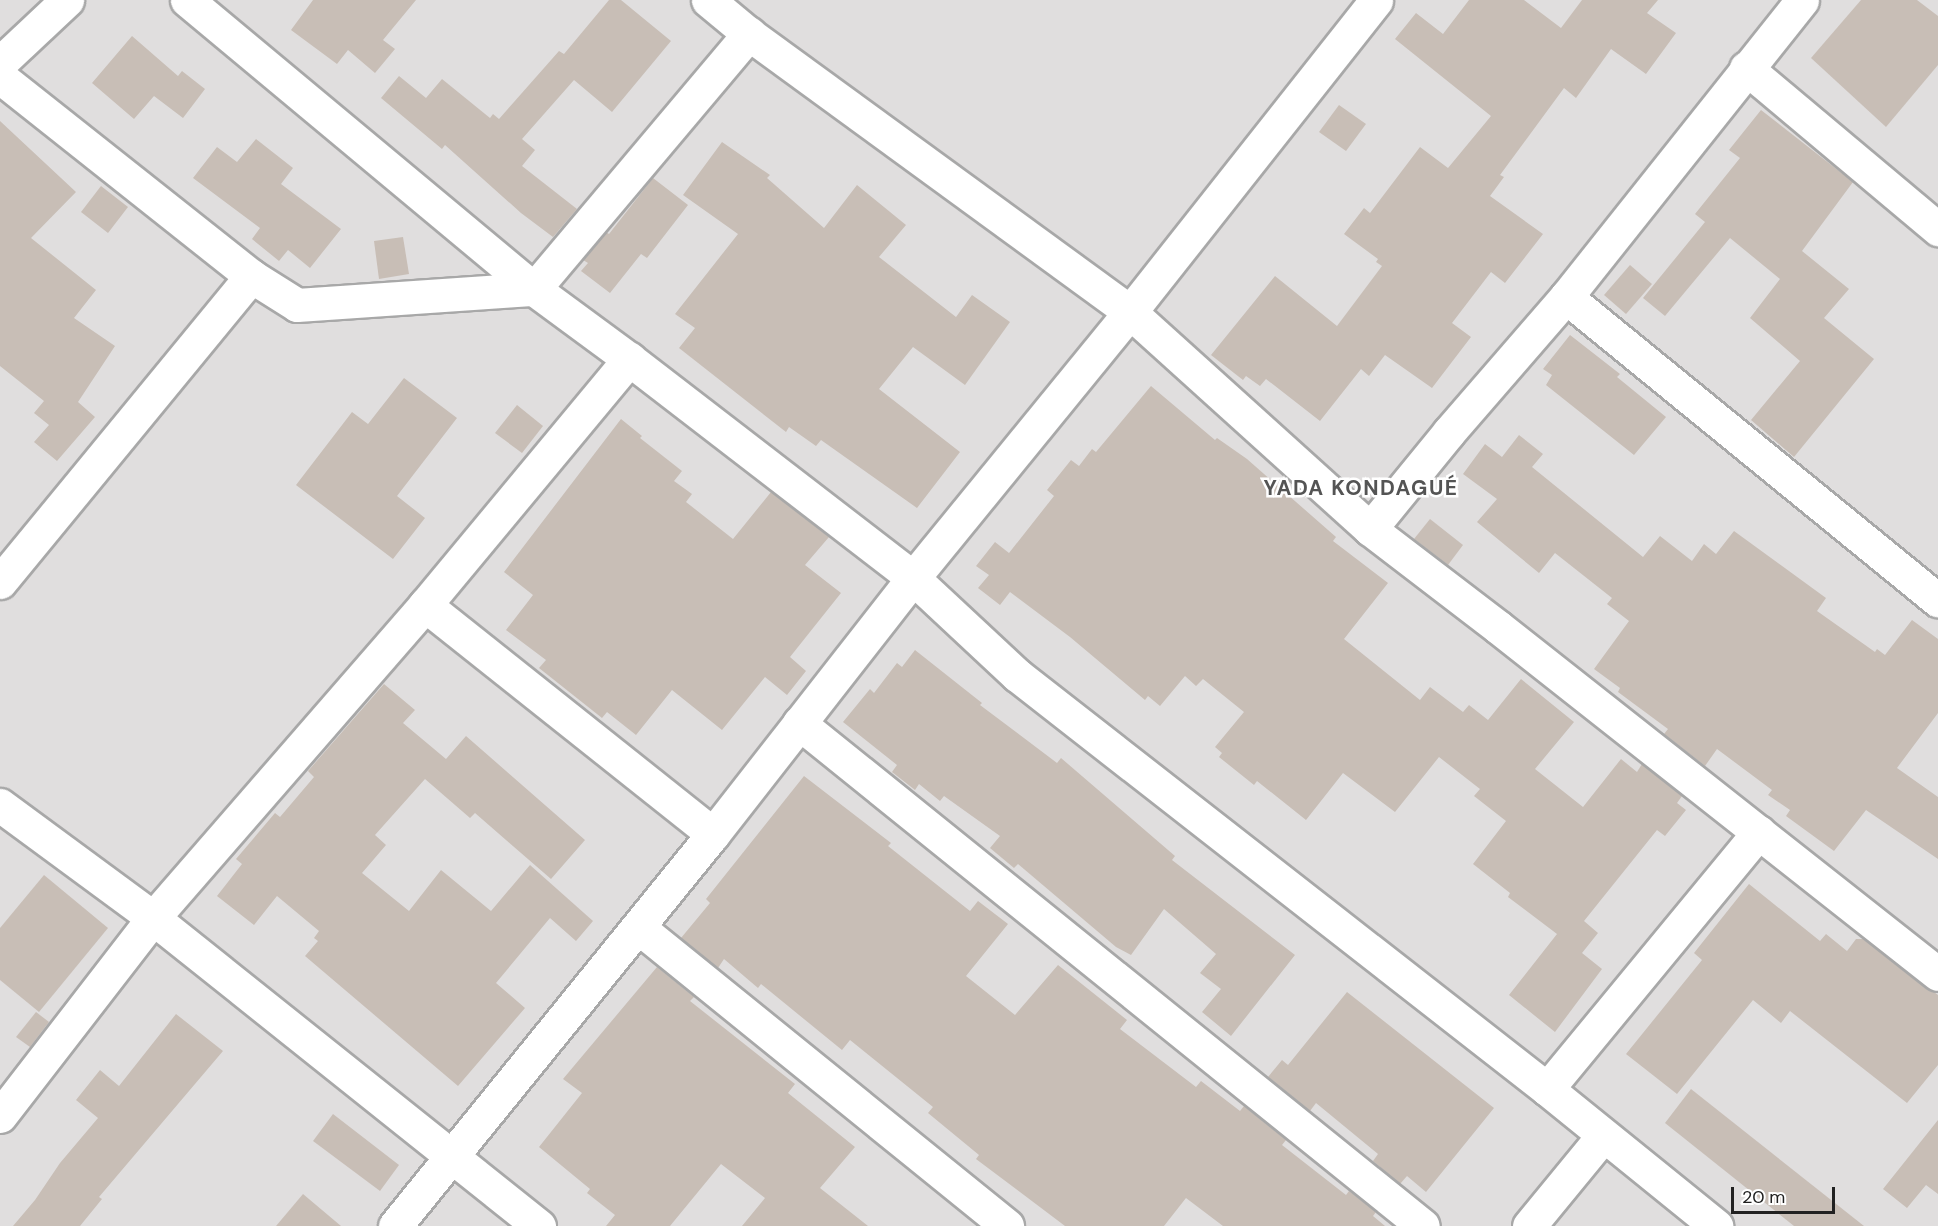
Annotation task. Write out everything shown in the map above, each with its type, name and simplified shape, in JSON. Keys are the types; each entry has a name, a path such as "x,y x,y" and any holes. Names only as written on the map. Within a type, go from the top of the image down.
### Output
{"street":[{"path":"0,63 68,0"},
{"path":"187,0 534,289 629,359 913,578 1017,675 1547,1089 1603,1137 1716,1226"},
{"path":"708,0 749,34 1130,312 1370,529 1938,974"},
{"path":"395,1226 713,834 913,578 1130,312 1376,0"},
{"path":"1370,529 1449,432 1566,297 1802,0"},
{"path":"0,77 251,276 297,305 534,289 749,34"},
{"path":"1746,68 1938,229"},
{"path":"0,582 251,276"},
{"path":"1566,297 1938,600"},
{"path":"0,1116 153,918 425,605 629,359"},
{"path":"425,605 713,834"},
{"path":"799,723 1423,1226"},
{"path":"0,805 153,918 539,1226"},
{"path":"1547,1089 1759,832"},
{"path":"638,927 1007,1226"},
{"path":"1528,1226 1603,1137"}],"shaded area":[{"path":"0,0 1938,0 1938,1226 0,1226"}],"building":[{"path":"313,0 416,0 383,40 395,49 375,73 348,50 337,64 291,30"},
{"path":"609,0 621,0 671,41 612,112 574,80 522,139 535,150 522,166 577,209 553,237 521,213 445,145 442,149 381,98 399,76 426,98 442,79 490,118 493,114 499,119 559,51 564,54"},
{"path":"1469,0 1524,0 1561,28 1582,0 1658,0 1647,13 1676,33 1646,74 1611,49 1576,98 1564,88 1500,175 1504,177 1490,196 1543,234 1505,283 1491,272 1452,323 1471,337 1432,388 1385,355 1369,376 1361,369 1320,421 1266,379 1260,386 1246,376 1243,380 1211,355 1275,276 1337,326 1382,266 1376,262 1378,259 1344,234 1364,208 1370,213 1420,147 1448,168 1491,116 1395,39 1416,13 1443,34"},
{"path":"1861,0 1917,0 1938,16 1938,65 1886,127 1811,58"},
{"path":"132,36 178,76 182,71 205,89 183,118 154,96 134,119 92,83"},
{"path":"1339,105 1366,124 1346,151 1319,132"},
{"path":"1761,110 1853,182 1802,251 1849,289 1824,318 1874,359 1794,457 1751,420 1800,361 1750,318 1780,279 1730,238 1665,316 1643,298 1705,222 1695,214 1740,158 1729,150"},
{"path":"0,121 76,192 31,238 96,290 74,318 115,346 78,402 95,417 57,461 34,442 49,425 34,413 44,401 0,366"},
{"path":"256,139 293,168 281,184 341,229 310,268 288,250 279,261 252,239 260,228 193,178 217,147 237,162"},
{"path":"722,142 770,175 767,178 824,228 857,185 906,225 879,257 956,317 972,295 1010,322 965,385 913,347 879,389 960,452 917,508 821,440 816,446 789,427 786,432 679,348 695,328 675,314 738,234 683,195"},
{"path":"653,178 688,205 647,258 641,254 610,293 581,271 588,263 583,260 606,232 609,234"},
{"path":"101,186 128,207 108,233 81,212"},
{"path":"403,237 409,274 379,279 374,241"},
{"path":"1630,265 1652,284 1626,314 1604,295"},
{"path":"1570,335 1620,374 1617,377 1666,417 1634,455 1546,385 1552,375 1543,369"},
{"path":"404,378 457,418 397,496 425,518 393,559 296,485 352,412 368,424"},
{"path":"1151,386 1215,440 1217,438 1247,459 1336,537 1333,541 1388,583 1344,639 1420,700 1430,687 1463,712 1469,705 1488,720 1521,679 1574,722 1535,769 1583,807 1621,759 1637,772 1642,764 1682,796 1677,803 1686,810 1665,836 1657,830 1584,921 1598,933 1582,953 1602,969 1555,1032 1509,995 1557,934 1508,897 1510,893 1473,864 1506,821 1474,796 1480,789 1439,757 1395,812 1343,773 1306,820 1257,781 1254,785 1219,757 1222,753 1215,747 1244,712 1203,679 1196,686 1185,676 1160,706 1148,696 1145,700 1070,637 1010,592 1000,605 978,588 989,575 976,566 995,542 1009,553 1054,496 1047,490 1071,460 1079,466 1092,449 1096,452"},
{"path":"517,405 543,426 522,453 495,433"},
{"path":"621,419 642,436 640,438 682,471 674,481 692,494 686,502 733,539 771,492 829,537 805,565 841,593 790,657 806,671 787,695 765,677 722,730 672,690 636,735 607,712 602,718 539,668 546,660 506,630 533,595 504,572"},
{"path":"1519,435 1543,454 1532,467 1643,557 1660,536 1692,561 1704,544 1716,554 1734,531 1826,598 1817,611 1875,652 1877,649 1885,655 1912,620 1938,639 1938,713 1897,768 1938,797 1938,859 1866,810 1834,851 1786,816 1790,810 1768,795 1772,790 1717,749 1705,766 1664,734 1668,729 1618,692 1620,688 1594,669 1629,621 1607,604 1612,598 1555,553 1539,573 1477,522 1497,499 1463,474 1485,444 1502,457"},
{"path":"1430,519 1463,545 1448,565 1414,539"},
{"path":"915,650 982,703 980,705 1057,763 1061,758 1175,856 1172,860 1295,955 1231,1036 1202,1012 1221,989 1200,973 1216,954 1164,909 1131,955 1116,947 1018,864 1014,868 990,848 1000,836 944,796 940,801 919,784 915,790 892,772 897,765 843,722 870,689 874,693 897,663 902,667"},
{"path":"384,684 415,710 403,723 446,759 466,736 585,840 551,879 475,813 470,818 425,779 375,835 386,845 362,873 409,911 441,870 491,911 530,865 593,921 576,941 550,918 496,983 525,1008 458,1086 305,956 318,941 314,938 319,931 277,896 254,925 217,896 242,864 236,859 275,813 280,817 314,777 308,771"},
{"path":"804,776 891,843 888,846 970,911 978,901 1008,924 966,976 1015,1015 1058,965 1127,1020 1120,1029 1196,1087 1201,1081 1240,1111 1244,1106 1286,1140 1282,1145 1346,1195 1349,1191 1376,1212 1373,1216 1385,1226 1223,1226 1186,1198 1164,1226 1065,1226 976,1159 979,1155 928,1113 933,1107 850,1040 842,1050 761,984 758,988 724,959 718,968 681,938 710,903 706,899"},
{"path":"44,875 108,928 39,1012 0,980 0,928"},
{"path":"1749,884 1820,941 1826,934 1847,951 1856,939 1863,939 1938,995 1938,1065 1907,1103 1790,1011 1781,1023 1753,1000 1677,1094 1626,1054 1702,960 1694,953"},
{"path":"657,967 694,997 690,1001 795,1084 788,1093 855,1147 820,1188 868,1226 742,1226 765,1198 721,1164 670,1226 606,1226 615,1215 587,1193 590,1189 539,1147 582,1093 563,1079"},
{"path":"1347,992 1494,1108 1426,1192 1407,1176 1400,1184 1373,1161 1378,1154 1316,1103 1310,1111 1268,1077 1282,1060 1288,1065"},
{"path":"36,1012 49,1022 30,1047 16,1037"},
{"path":"176,1014 223,1051 99,1197 102,1199 80,1226 13,1226 35,1200 60,1163 98,1118 76,1100 100,1070 119,1086"},
{"path":"1691,1089 1864,1226 1794,1226 1665,1123"},
{"path":"333,1114 399,1165 380,1191 313,1141"},
{"path":"1938,1120 1938,1194 1926,1185 1907,1208 1883,1189"},
{"path":"303,1194 341,1226 276,1226"}],"district":[{"name":"YADA KONDAGUÉ","path":"1361,488"}]}
